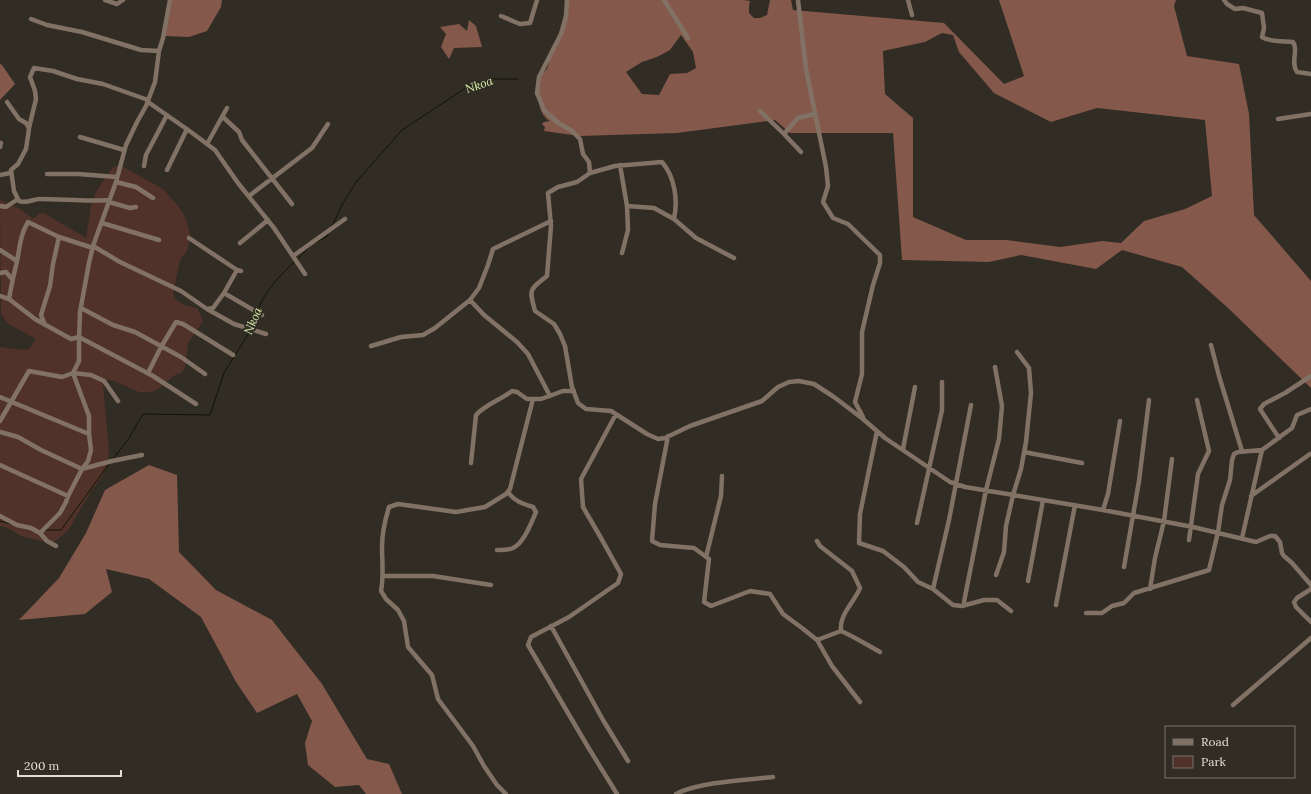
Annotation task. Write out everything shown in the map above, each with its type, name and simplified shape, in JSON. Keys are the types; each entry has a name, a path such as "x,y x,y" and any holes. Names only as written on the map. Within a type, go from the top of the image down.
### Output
{"street":[{"path":"105,0 116,4 123,0"},
{"path":"73,373 80,361 79,337 81,308 93,247 102,223 124,150 148,101 155,82 159,51 170,0"},
{"path":"501,16 520,24 530,23 537,0"},
{"path":"567,0 566,17 561,34 539,77 537,93 544,110 557,122 572,131 580,139 583,154 589,162 590,173"},
{"path":"664,0 688,38"},
{"path":"798,0 806,69 826,167 828,186 823,202 833,218 848,224 880,255 880,263 862,332 862,374 855,402 863,418"},
{"path":"908,0 912,15"},
{"path":"1224,0 1235,9 1243,8 1262,13 1264,28 1262,37 1269,40 1293,42 1295,46 1293,63 1295,69 1297,72 1311,74"},
{"path":"31,19 47,25 82,32 141,50 159,51"},
{"path":"0,175 10,172 18,164 26,149 36,99 30,76 34,68 53,71 77,79 103,84 148,101 215,150 268,220 305,274"},
{"path":"7,102 19,119 26,123 29,128"},
{"path":"207,144 227,108"},
{"path":"760,111 801,152"},
{"path":"784,134 798,118 815,114"},
{"path":"1278,119 1311,114"},
{"path":"144,166 146,155 166,115"},
{"path":"223,117 239,132 242,140 292,204"},
{"path":"249,196 312,148 328,124"},
{"path":"167,170 187,129"},
{"path":"80,137 124,150"},
{"path":"674,219 676,197 673,182 666,166 662,162 620,166 590,173 577,182 558,187 548,193 551,222 547,276 534,286 530,294 535,311 554,324 560,334 578,403 586,408 611,411 647,434 658,439 690,426 762,401 778,387 789,382 799,381 814,384 863,418 885,438 950,482 965,487 1190,526 1256,542 1270,536 1275,536 1280,542 1284,556 1311,585"},
{"path":"620,166 627,206 628,230 622,253"},
{"path":"10,172 18,199 21,202 39,199 109,201 130,208 136,207"},
{"path":"47,174 78,174 116,179 136,187 153,198"},
{"path":"0,206 6,207 18,199"},
{"path":"627,206 654,208 674,219 696,238 734,258"},
{"path":"293,256 345,219"},
{"path":"240,243 268,220"},
{"path":"9,299 22,232 28,222 60,237 93,247 120,262 181,291 207,309 234,324 266,334"},
{"path":"371,346 401,337 423,335 435,328 470,300 479,288 493,249 551,222"},
{"path":"102,223 159,240"},
{"path":"45,325 41,315 50,286 53,264 60,237"},
{"path":"189,238 239,271 213,308 207,309"},
{"path":"0,250 17,261"},
{"path":"0,273 6,272 12,279"},
{"path":"224,293 262,315"},
{"path":"0,296 9,299 35,319 70,339 79,337 148,373 196,404"},
{"path":"470,300 484,315 517,342 528,354 550,396"},
{"path":"81,308 113,325 135,332 181,357 205,374"},
{"path":"148,373 176,322 183,324 233,356"},
{"path":"1211,345 1242,451"},
{"path":"996,575 1004,552 1006,526 1013,495 1021,470 1031,393 1029,368 1017,352"},
{"path":"964,602 986,490 999,439 1002,406 995,368"},
{"path":"0,422 29,371 62,377 73,373 90,375 104,381 118,401"},
{"path":"40,533 60,513 82,469 88,461 91,450 89,416 73,373"},
{"path":"1279,438 1260,409 1264,404 1285,393 1311,376"},
{"path":"917,523 942,410 942,382"},
{"path":"903,450 915,387"},
{"path":"471,464 476,415 481,409 512,392 517,392 527,399 541,399 563,392 574,391"},
{"path":"0,397 89,434"},
{"path":"506,794 492,779 473,746 438,699 432,674 408,647 404,621 398,610 386,599 381,591 384,576 382,546 389,507 398,504 456,512 485,507 506,494 510,489 533,399"},
{"path":"1124,566 1145,440 1149,400"},
{"path":"1189,540 1198,474 1208,451 1197,400"},
{"path":"933,589 972,405"},
{"path":"1086,613 1102,613 1112,606 1124,603 1134,593 1209,570 1218,532 1222,505 1230,480 1234,454 1242,451 1262,450 1292,428 1297,415 1311,409"},
{"path":"616,414 581,479 581,486 583,508 602,538 621,574 618,583 569,617 531,637 528,645 617,794"},
{"path":"1103,510 1108,494 1120,422"},
{"path":"877,431 860,514 859,543 883,551 904,567 918,582 933,589 953,605 962,606 984,600 997,600 1011,611"},
{"path":"0,432 18,437 41,450 82,469 112,460 142,455"},
{"path":"668,436 655,504 652,541 660,545 694,548 709,559 704,602 711,606 750,591 770,594 783,614 817,640 832,666 860,702"},
{"path":"1242,538 1262,450"},
{"path":"1024,452 1082,463"},
{"path":"1251,496 1310,454"},
{"path":"1150,589 1155,558 1164,521 1163,516 1172,459"},
{"path":"0,465 68,496"},
{"path":"706,557 721,496 722,476"},
{"path":"497,550 513,548 520,543 536,512 533,507 511,497 508,492"},
{"path":"1028,581 1043,500"},
{"path":"1056,605 1075,505"},
{"path":"0,516 17,525 31,528 40,533 43,538 56,546"},
{"path":"817,541 820,546 852,571 860,588 857,596 840,623 841,631"},
{"path":"384,576 433,576 491,585"},
{"path":"1311,588 1294,602 1296,607 1311,622"},
{"path":"551,626 603,720 628,761"},
{"path":"817,640 841,631 855,637 864,644 880,652"},
{"path":"1233,705 1311,638"},
{"path":"676,794 684,790 720,783 773,778"}],"green space":[{"path":"120,165 163,189 179,207 186,219 190,239 187,251 180,260 173,293 175,299 184,305 197,308 203,321 188,343 185,368 181,373 175,375 158,389 152,392 139,392 111,380 105,380 103,386 109,451 107,465 102,477 91,491 69,529 56,541 50,543 21,536 6,527 0,526 0,347 23,350 29,349 36,339 7,323 1,313 0,200 20,209 34,219 38,214 44,213 86,238 91,205 96,192 112,168"}],"shaded area":[{"path":"172,0 222,0 221,7 207,31 189,37 165,36"},
{"path":"567,0 743,0 750,1 749,13 754,18 760,18 767,15 770,0 791,0 793,10 944,23 1004,84 1024,76 999,0 1176,0 1174,6 1187,56 1239,64 1249,114 1254,215 1311,281 1311,388 1227,307 1182,267 1122,250 1096,269 1021,255 989,262 902,260 893,133 790,133 775,120 677,133 580,136 544,131 545,127 542,124 550,121 546,118 542,111 537,90 542,74 547,69 552,50 557,47","holes":["942,33 953,35 959,52 994,93 1051,122 1097,108 1205,120 1212,196 1185,209 1144,221 1121,243 1102,241 1060,247 1006,240 966,240 913,217 913,118 885,94 883,51 925,42","681,35 693,52 696,68 687,73 670,74 659,95 642,94 626,72 642,62 657,57 670,50"]},
{"path":"469,20 476,26 482,47 454,48 449,59 441,47 446,34 440,27 459,24 467,31"},
{"path":"0,64 15,84 0,100"},
{"path":"149,465 177,475 179,552 216,590 272,620 322,684 367,759 389,764 402,794 366,794 359,785 335,787 308,765 305,743 312,721 297,694 257,713 236,682 201,617 149,579 106,569 112,592 85,614 19,620 59,578 86,533 105,490"}],"waterway":[{"name":"Nkoa","path":"332,226 343,203 357,181 402,130 464,89 490,79 517,79"},
{"name":"Nkoa","path":"314,243 326,237 328,234"},
{"name":"Nkoa","path":"297,260 310,246"},
{"name":"Nkoa","path":"258,310 269,290 278,278 294,262"},
{"name":"Nkoa","path":"251,328 256,314"},
{"name":"Nkoa","path":"113,459 129,438 143,414 210,415 224,373 250,331"},
{"name":"Nkoa","path":"45,530 61,530 109,464"},
{"name":"Nkoa","path":"0,521 11,524"}]}
